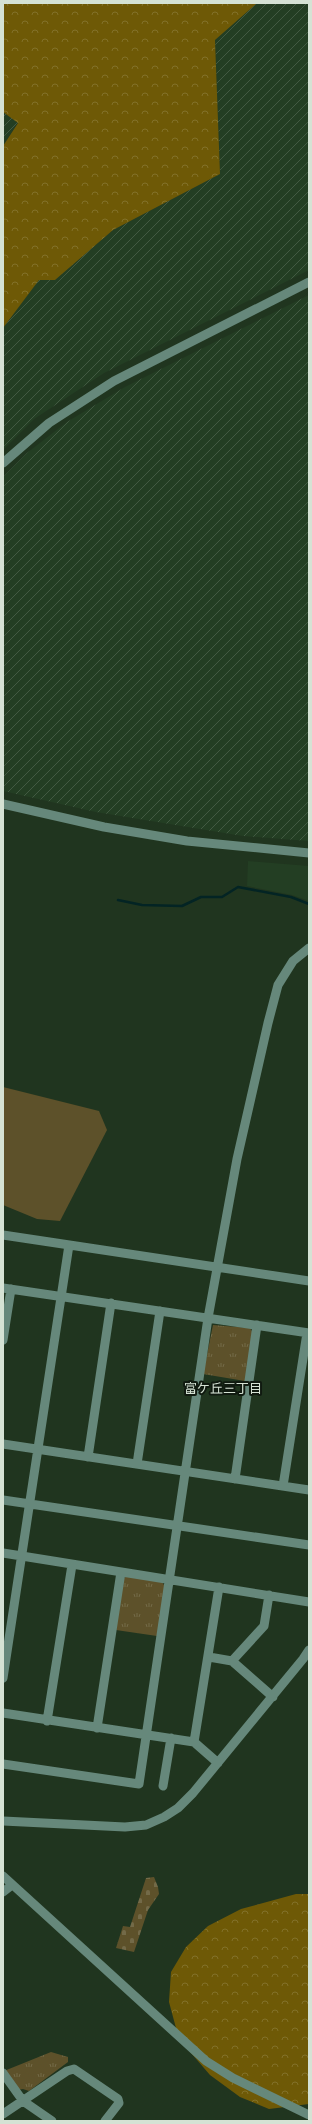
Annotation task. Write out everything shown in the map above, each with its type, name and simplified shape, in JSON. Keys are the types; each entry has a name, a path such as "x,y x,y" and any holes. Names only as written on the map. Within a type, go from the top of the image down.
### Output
{"street":[{"path":"3,463 49,422 114,381 309,282"},
{"path":"3,804 104,827 187,841 309,853"},
{"path":"3,1764 139,1784 208,1318 236,1159 276,993 282,979 293,961 309,948"},
{"path":"3,1235 309,1281"},
{"path":"3,1678 4,1654 22,1557 36,1450 69,1245"},
{"path":"3,1340 7,1288 308,1333 284,1486"},
{"path":"88,1457 111,1304"},
{"path":"137,1464 160,1311"},
{"path":"235,1479 257,1326"},
{"path":"3,1444 309,1490"},
{"path":"3,1500 309,1545"},
{"path":"3,1553 309,1602"},
{"path":"47,1721 72,1565"},
{"path":"97,1728 121,1572"},
{"path":"194,1742 209,1657 219,1587"},
{"path":"232,1661 264,1626 268,1595"},
{"path":"3,1821 104,1827 146,1825 164,1818 178,1808 218,1762 309,1650"},
{"path":"209,1657 232,1661 273,1696"},
{"path":"3,1713 47,1721 194,1742 218,1762"},
{"path":"163,1786 171,1738"},
{"path":"3,1876 187,2046 233,2078 309,2115"},
{"path":"3,1892 12,1885"},
{"path":"3,2114 67,2071 74,2069 118,2099 119,2103 105,2121"},
{"path":"3,2073 22,2101 52,2121"}],"shaded area":[{"path":"257,3 309,3 309,270 104,373 34,419 3,450 3,328 39,280 55,280 113,230 220,174 215,40"},
{"path":"3,112 18,122 3,146"},
{"path":"309,295 309,841 243,836 96,812 3,791 3,477 27,453 67,422 125,387"},
{"path":"248,861 309,866 309,901 292,895 247,886"}],"green space":[{"path":"3,3 257,3 215,40 220,174 113,230 55,280 39,280 3,328 3,146 18,123 3,112"},
{"path":"3,1087 99,1111 107,1130 60,1221 37,1219 3,1205"},
{"path":"213,1325 250,1328 253,1333 245,1381 203,1374"},
{"path":"128,1575 162,1582 166,1588 157,1636 116,1630 123,1579"},
{"path":"154,1877 159,1894 148,1910 134,1952 116,1948 123,1926 130,1927 146,1878"},
{"path":"296,1894 309,1894 309,2104 269,2109 240,2097 210,2075 179,2039 169,2002 171,1972 186,1947 208,1926 241,1909"},
{"path":"51,2052 68,2057 68,2062 29,2091 23,2089 17,2090 4,2071"}],"waterway":[{"path":"118,900 142,905 182,906 201,897 222,897 238,887 291,897 309,904"}],"district":[{"name":"富ケ丘三丁目","path":"223,1388"}]}
